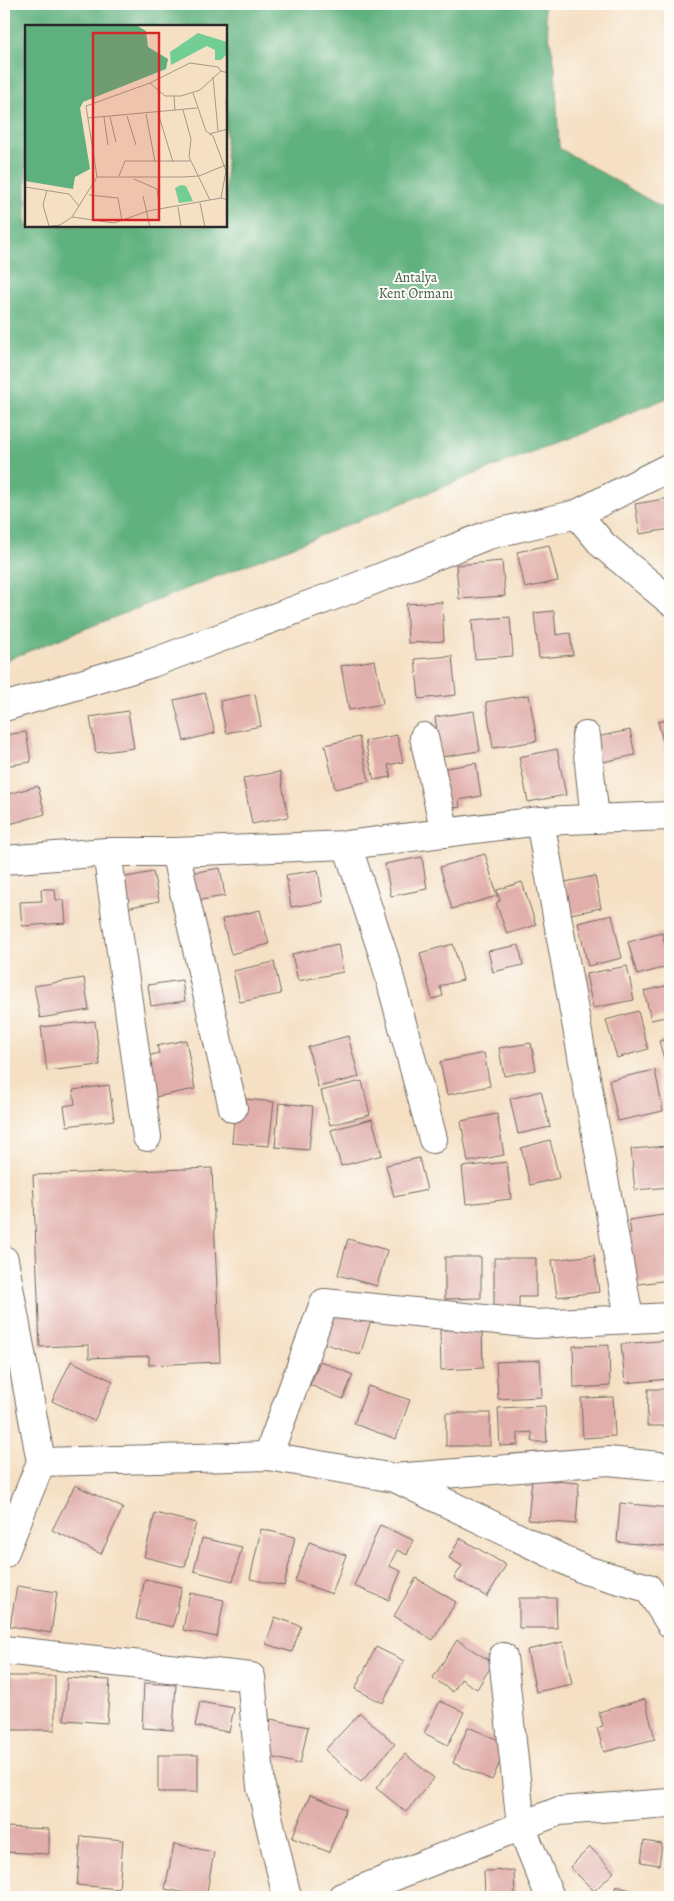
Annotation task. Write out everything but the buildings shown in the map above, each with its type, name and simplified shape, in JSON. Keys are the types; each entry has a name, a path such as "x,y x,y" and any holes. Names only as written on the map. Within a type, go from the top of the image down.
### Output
{"street":[{"path":"4,707 152,663 340,594 488,536 577,514 670,467"},
{"path":"577,514 603,546 670,601"},
{"path":"586,736 595,819"},
{"path":"424,737 445,833"},
{"path":"4,860 107,852 175,852 347,845 540,821 595,819 668,823"},
{"path":"540,821 629,1318"},
{"path":"347,845 384,960 432,1139"},
{"path":"107,852 147,1137"},
{"path":"175,852 233,1108"},
{"path":"4,1260 41,1462 4,1554"},
{"path":"268,1456 324,1303 536,1324 670,1316"},
{"path":"41,1462 268,1456 394,1478 608,1461 670,1467"},
{"path":"394,1478 585,1570 648,1588 670,1623"},
{"path":"4,1650 251,1678 261,1787 287,1897"},
{"path":"503,1657 521,1826 550,1897"},
{"path":"342,1897 559,1811 670,1804"}],"green space":[{"name":"Antalya Kent Ormanı","path":"4,4 543,4 555,66 559,148 670,212 670,397 4,661"}]}
